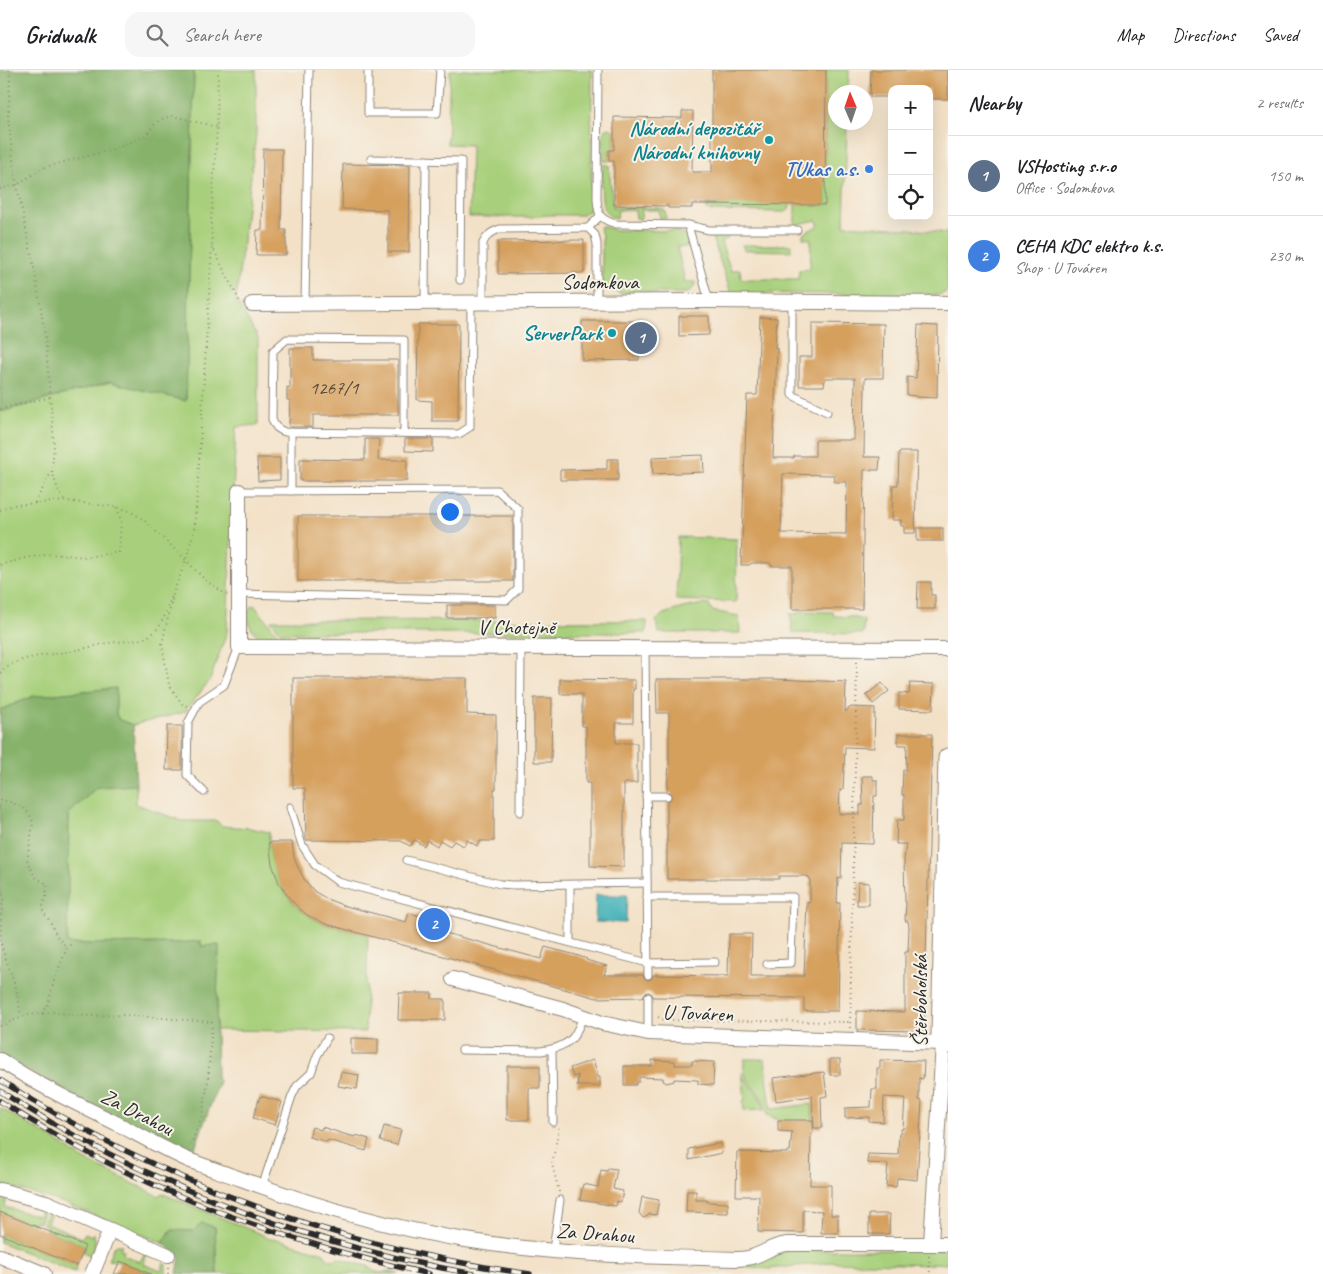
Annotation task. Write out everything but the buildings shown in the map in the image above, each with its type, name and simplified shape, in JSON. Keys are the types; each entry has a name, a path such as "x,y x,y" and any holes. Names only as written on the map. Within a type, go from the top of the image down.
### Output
{"street":[{"name":"Sodomkova","path":"252,304 709,301 948,303"},
{"path":"239,646 240,491"},
{"name":"V Chotejně","path":"239,646 948,649"},
{"name":"Štěrboholská","path":"931,1244 946,1044 941,1036 948,758"},
{"name":"U Továren","path":"453,980 563,1009 617,1027 648,1033 946,1044"},
{"name":"Za Drahou","path":"0,1060 82,1106 186,1158 297,1200 416,1231 473,1241 553,1250 629,1256 738,1260 753,1258 776,1246 787,1244 948,1244"},
{"path":"0,1190 46,1202 168,1255"},
{"path":"92,1274 110,1230"},
{"path":"0,1256 44,1274"}],"lane":[{"path":"305,304 309,70"},
{"path":"368,70 368,114 437,113 440,70"},
{"path":"598,70 597,198 600,216 616,224 688,225 709,230 797,230"},
{"path":"371,159 461,161 460,280"},
{"path":"425,303 426,160"},
{"path":"404,432 404,340 287,339 273,351 272,419 276,427 285,432 459,434 470,428 477,303 483,243 486,236 500,229 588,228 600,216"},
{"path":"688,225 709,301"},
{"path":"588,228 595,235 597,244 597,302"},
{"path":"792,302 792,394 827,412"},
{"path":"291,432 291,491"},
{"path":"239,599 507,600 518,589 518,509 497,490 240,491"},
{"path":"204,792 187,775 188,723 199,702 224,685 239,646"},
{"path":"520,812 521,647"},
{"path":"645,648 648,975"},
{"path":"646,796 667,796"},
{"path":"290,807 302,845 315,865 338,882 648,963 716,962"},
{"path":"406,860 500,884 647,883"},
{"path":"570,885 570,942"},
{"path":"647,897 793,897 790,962 767,964"},
{"path":"648,997 648,1033"},
{"path":"462,1050 540,1051 552,1049 569,1042 583,1017"},
{"path":"262,1187 287,1107 297,1086 311,1073 317,1056 327,1038"},
{"path":"552,1049 553,1122"},
{"path":"553,1250 560,1200"}],"path":[{"path":"9,70 8,117 17,185 44,326 54,444 52,471 58,490 66,501"},
{"path":"0,673 5,667 19,661 42,655 57,654 150,636 159,626 186,560 194,530 196,511 212,246 211,222 217,127 218,70"},
{"path":"0,189 17,185 42,168 114,149 145,136 155,124 164,118 173,116 217,127"},
{"path":"212,246 242,306 252,304"},
{"path":"0,410 51,396"},
{"path":"35,503 52,471"},
{"path":"0,510 13,505 66,501 117,507 130,511 144,520 205,580 239,599"},
{"path":"0,566 25,558 51,554 87,557 119,552 122,522 117,507"},
{"path":"174,591 162,644 169,685 183,705 196,708"},
{"path":"850,1040 858,648"},
{"path":"0,800 16,804 28,811 32,817 33,823 27,861 35,877 47,884 43,912 60,942 67,947"},
{"path":"0,890 3,898 0,942 16,988 21,1017"},
{"path":"42,1014 48,1004 54,981 67,947 71,944"},
{"path":"0,1026 27,1015 54,1012 77,1016 124,1015 212,1022 208,1081 202,1116 186,1158"},
{"path":"656,1015 664,1020 850,1022"},
{"path":"929,1262 930,1274"}],"green space":[{"path":"0,70 194,70 186,401 110,382 0,412"},
{"path":"194,70 256,70 256,134 236,300 258,338 258,425 236,427 227,632 210,680 185,712 133,725 119,720 116,714 116,688 34,696 0,710 0,412 110,382 186,400"},
{"path":"450,70 592,70 591,205 589,212 587,211 581,215 469,217 471,145 447,144"},
{"path":"826,70 849,70 848,85 828,85 828,130 847,130 844,225 948,233 948,291 937,295 732,293 711,235 728,236 727,239 721,242 731,271 740,269 741,279 798,279 799,270 810,269 811,239 803,238 803,234 819,225 816,220 795,225 795,204 825,204"},
{"path":"610,128 614,131 614,150 609,150 609,161 603,161 603,134 605,130"},
{"path":"603,165 609,165 613,207 661,208 665,211 666,219 660,218 659,210 641,210 640,219 636,218 635,210 618,210 617,218 610,216 603,205 601,188"},
{"path":"707,204 790,204 789,209 785,212 711,211 707,210"},
{"path":"601,226 615,230 677,231 682,233 690,245 688,247 677,247 685,282 696,282 694,287 688,293 619,293 602,284"},
{"path":"742,245 791,245 791,251 744,250"},
{"path":"678,537 737,539 736,602 676,600"},
{"path":"703,604 709,605 712,611 739,616 740,633 659,633 656,621 663,614"},
{"path":"254,605 281,638 265,640 256,634 248,619 248,613"},
{"path":"800,611 833,612 834,616 853,617 864,620 863,634 793,633 790,614 797,614"},
{"path":"271,620 647,621 646,633 281,633"},
{"path":"116,688 116,714 119,720 133,725 136,785 97,787 69,814 67,944 201,941 201,946 219,945 216,1030 217,1076 219,1082 192,1156 89,1104 0,1055 0,710 34,696"},
{"path":"136,785 136,804 182,821 217,821 222,826 250,828 269,832 275,871 286,894 294,904 304,913 322,923 368,935 365,1032 216,1030 219,945 201,946 201,941 67,944 69,813 97,787"},
{"path":"744,1059 765,1059 771,1109 812,1104 813,1122 778,1120 767,1115 762,1098 745,1074"},
{"path":"742,1073 761,1100 764,1110 744,1111 743,1102 745,1098"},
{"path":"0,1108 63,1145 81,1158 159,1196 161,1193 270,1239 277,1239 324,1253 328,1259 338,1258 371,1267 376,1272 382,1273 387,1271 399,1274 217,1274 215,1227 193,1231 171,1230 163,1243 64,1203 0,1184"},
{"path":"0,1196 7,1198 5,1207 39,1216 42,1207 45,1208 39,1223 34,1221 32,1225 0,1212"},
{"path":"48,1212 51,1214 47,1223 82,1238 85,1233 92,1236 93,1233 95,1241 90,1255 83,1252 85,1246 46,1230 47,1226 43,1224"},
{"path":"201,1223 215,1227 217,1274 177,1274 180,1257 163,1243 171,1230 193,1231"},
{"path":"0,1234 77,1266 75,1272 0,1242"},
{"path":"117,1245 122,1245 120,1249 124,1250 123,1255 140,1262 144,1254 147,1255 143,1264 161,1271 164,1262 166,1274 152,1274 120,1261 108,1260 113,1248"},
{"path":"789,1250 948,1250 948,1264 832,1262 769,1269 725,1264"}],"water":[{"path":"596,895 627,895 626,923 595,922"}],"railway":[{"path":"0,1080 61,1117 124,1150 189,1180 255,1206 322,1228 391,1247 460,1262 530,1274"},
{"path":"0,1091 111,1155 169,1182 228,1206 349,1246 474,1274"},
{"path":"0,1101 101,1159 207,1207 317,1245 429,1274"}],"place":[{"name":"Národní depozitář Národní knihovny","path":"769,140"},
{"name":"TUkas a.s.","path":"869,169"},
{"name":"ServerPark","path":"612,333"},
{"name":"VSHosting s.r.o","path":"641,338"},
{"name":"CEHA KDC elektro k.s.","path":"434,924"}]}
